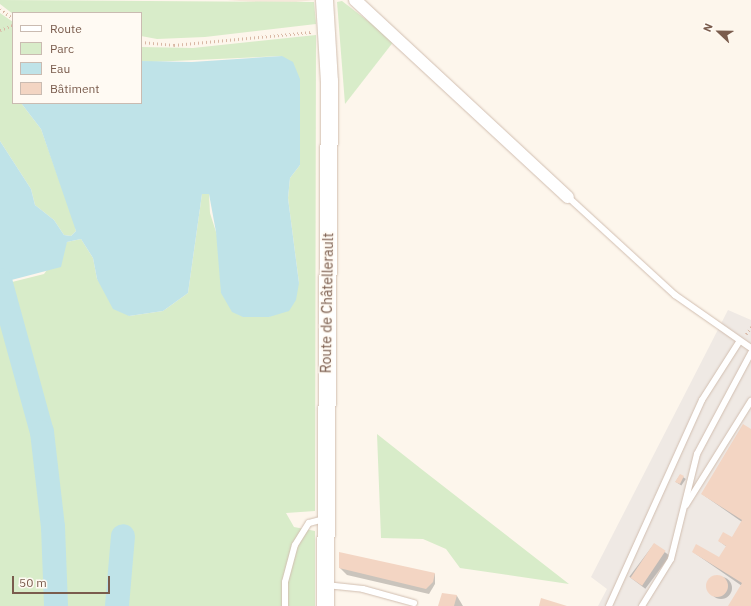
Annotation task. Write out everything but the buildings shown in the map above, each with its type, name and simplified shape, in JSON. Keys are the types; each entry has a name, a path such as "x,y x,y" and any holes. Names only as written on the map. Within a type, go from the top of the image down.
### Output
{"main road":[{"name":"Route de Châtellerault","path":"324,0 329,96 324,606"}],"street":[{"path":"355,0 568,197"}],"lane":[{"path":"568,197 676,295 739,342 751,348"},
{"path":"608,606 702,400 739,342"},
{"path":"642,606 671,559 697,454 751,353"},
{"path":"683,509 751,401"},
{"path":"285,606 285,582 295,545 309,523 325,519"},
{"path":"325,585 363,589 414,603"}],"path":[{"path":"0,9 12,17"},
{"path":"0,30 12,25"},
{"path":"142,42 174,45 282,32 326,31"}],"shaded area":[{"path":"227,0 315,0 277,4"},
{"path":"728,310 751,320 751,606 598,606 607,589 591,577"}],"green space":[{"path":"0,0 314,2 316,24 205,37 157,39 142,36 142,12 12,12 12,13 0,4"},
{"path":"342,1 394,41 345,104 337,2"},
{"path":"0,13 12,21 12,104 22,104 41,129 74,222 76,231 71,236 64,235 54,220 35,205 31,189 0,141"},
{"path":"316,35 315,511 286,513 294,527 315,531 315,606 0,606 0,285 44,274 67,242 81,239 93,258 97,279 129,316 163,311 188,293 202,194 209,194 210,213 243,317 269,317 299,283 288,198 290,178 300,165 300,120 282,56 151,62 142,61 142,47 193,48"},
{"path":"377,434 569,584 460,568 446,549 423,539 381,538"}],"water":[{"path":"282,56 293,62 300,79 300,165 290,178 288,198 299,283 296,300 289,311 269,317 243,317 232,312 221,293 216,232 209,194 202,194 188,293 163,311 129,316 113,309 97,279 93,258 81,239 67,242 61,267 0,283 0,141 31,189 35,205 54,220 64,235 71,236 76,231 41,129 22,104 142,104 142,61 192,62"}],"waterway":[{"path":"0,280 42,432 53,527 56,606"},
{"path":"117,606 123,536"}]}
